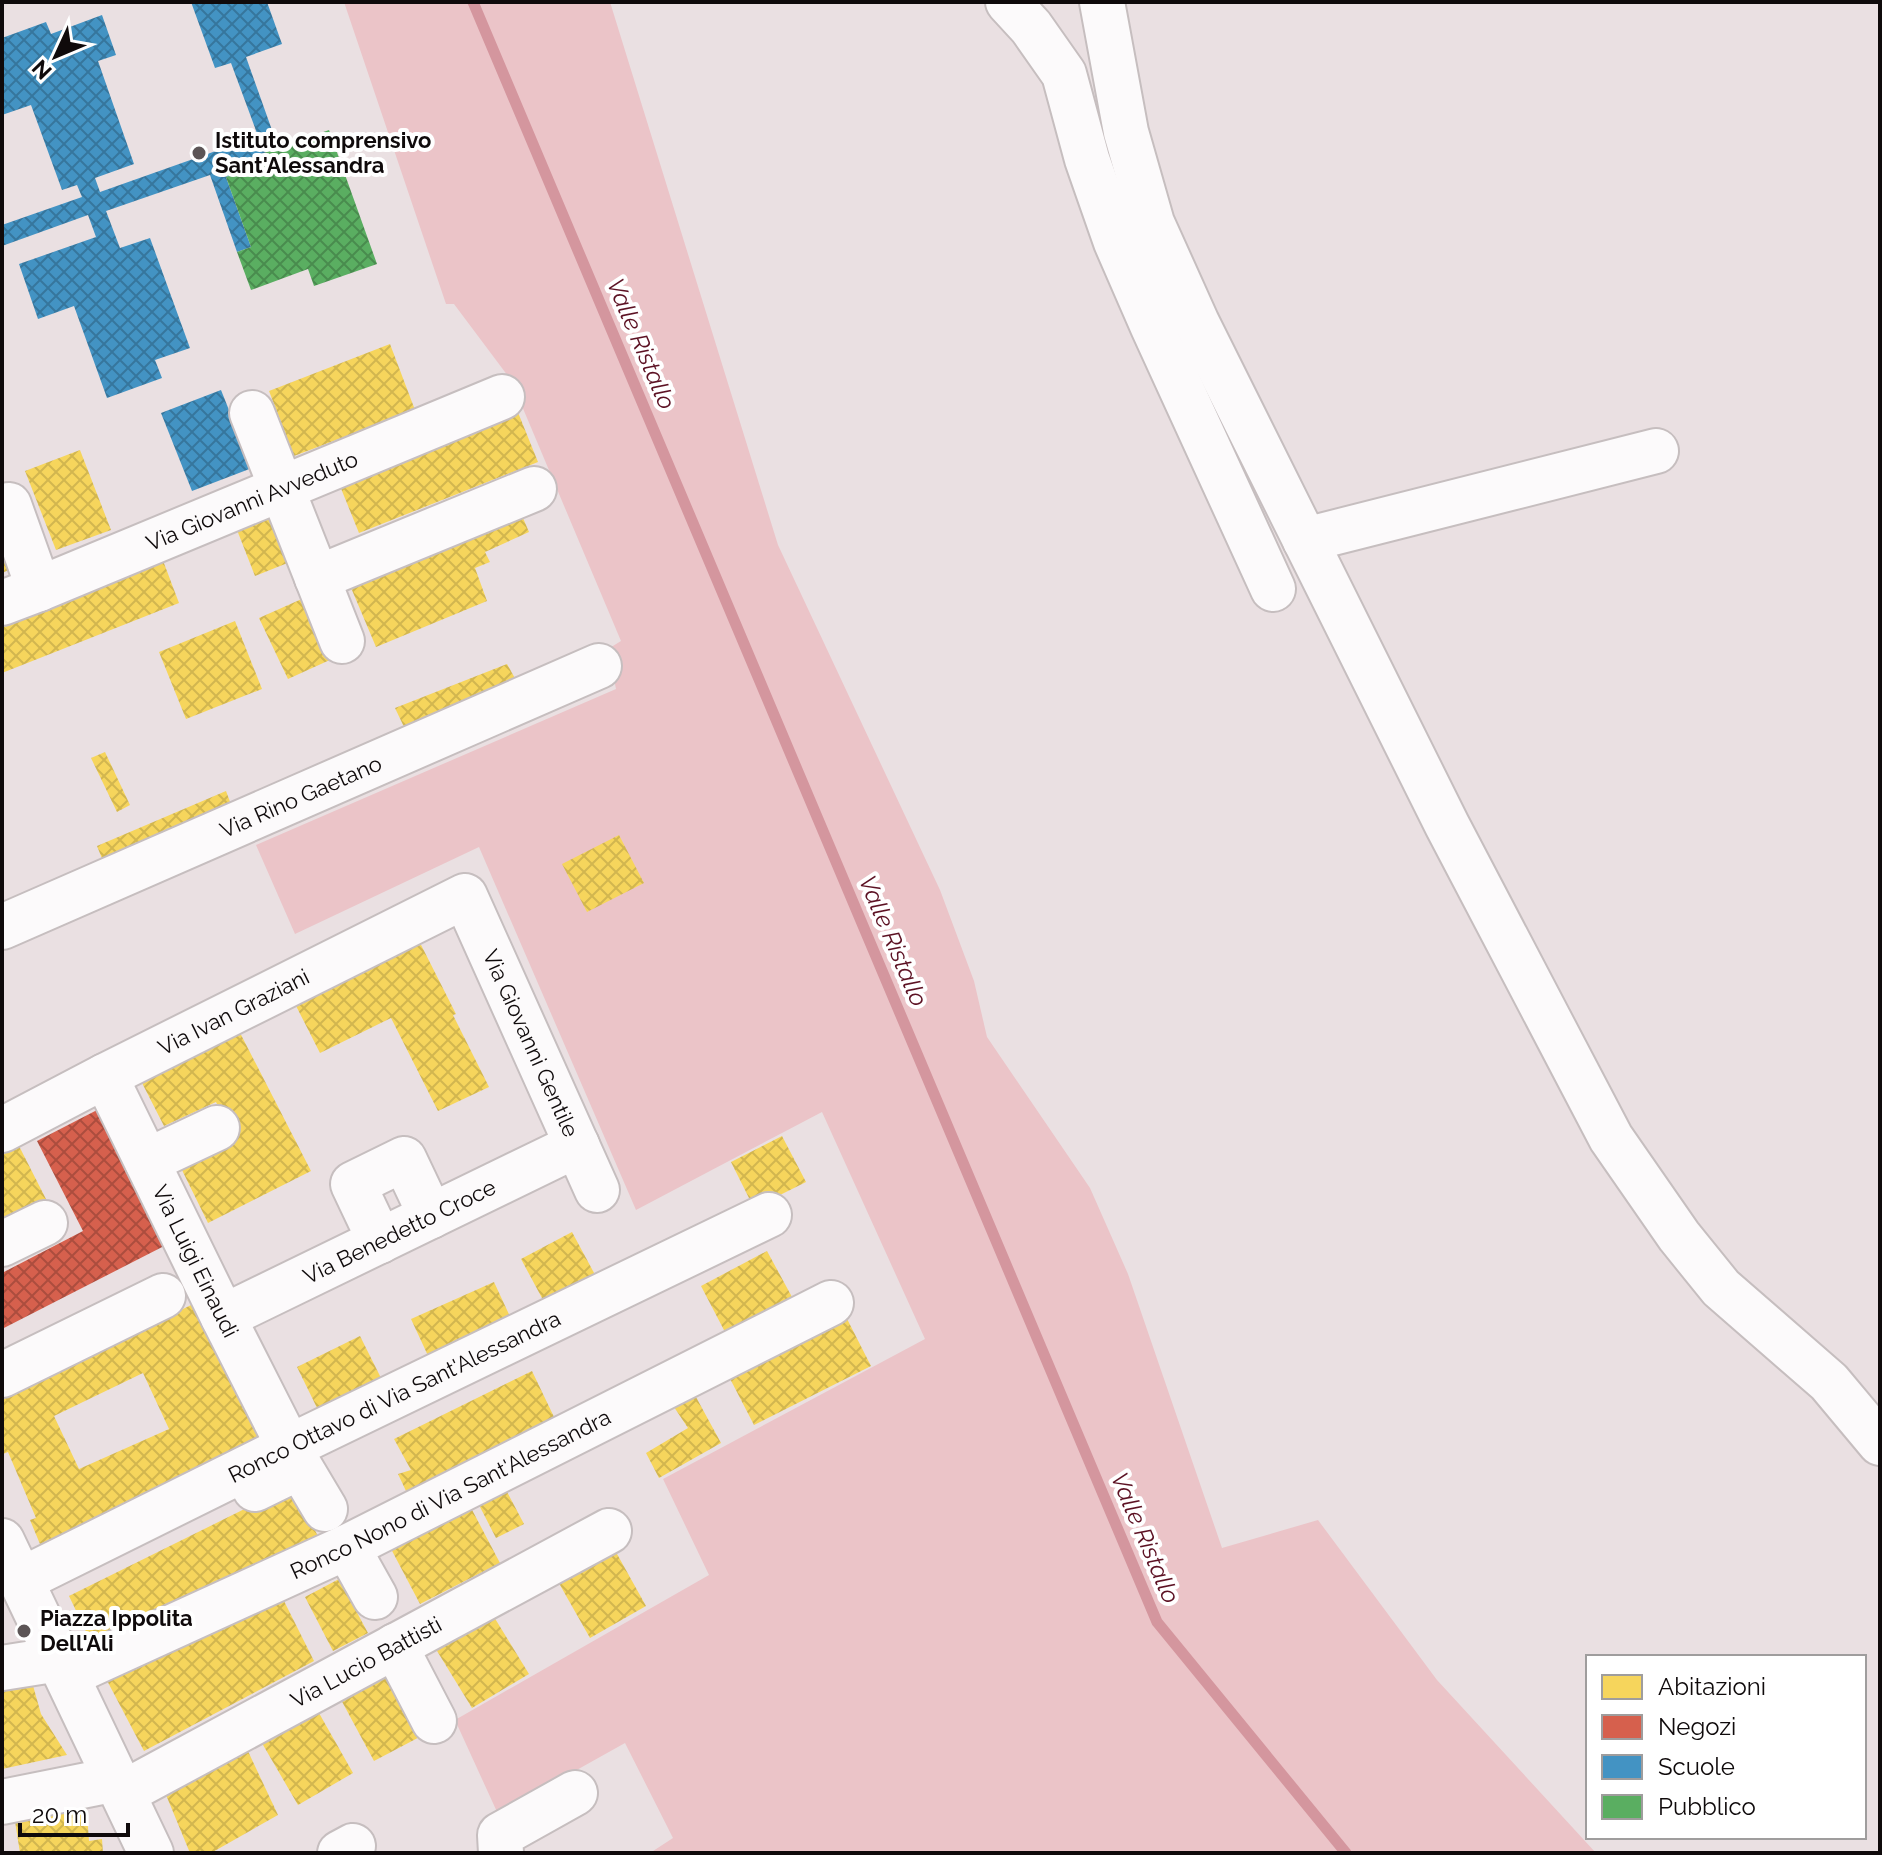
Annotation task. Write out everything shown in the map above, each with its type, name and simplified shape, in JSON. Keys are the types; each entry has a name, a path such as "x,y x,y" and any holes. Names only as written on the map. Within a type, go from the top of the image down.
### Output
{"street":[{"path":"1008,2 1031,27 1064,74"},
{"path":"1050,2 1064,74 1087,159 1116,242 1273,589"},
{"path":"1102,2 1126,132 1152,223 1197,323 1447,825 1611,1138 1679,1236 1721,1288 1829,1382 1880,1443"},
{"name":"Via Giovanni Avveduto","path":"20,596 502,397"},
{"path":"252,413 342,641"},
{"path":"1305,540 1656,451"},
{"path":"317,578 534,489"},
{"path":"9,505 20,596"},
{"name":"Via Rino Gaetano","path":"2,927 599,666"},
{"name":"Via Ivan Graziani","path":"2,1130 465,896"},
{"name":"Via Giovanni Gentile","path":"465,896 597,1190"},
{"name":"Via Luigi Einaudi","path":"105,1076 289,1447"},
{"path":"147,1161 217,1128"},
{"name":"Via Benedetto Croce","path":"223,1317 577,1145"},
{"path":"380,1241 353,1184 404,1159 431,1216"},
{"name":"Ronco Ottavo di Via Sant'Alessandra","path":"26,1591 289,1447 769,1215"},
{"path":"2,1244 45,1223"},
{"path":"2,1375 163,1296"},
{"name":"Ronco Nono di Via Sant'Alessandra","path":"2,1668 63,1667 347,1547 831,1303"},
{"path":"26,1591 300,1467 325,1509"},
{"name":"Via Lucio Battisti","path":"2,1802 120,1786 395,1646 609,1531"},
{"path":"2,1541 151,1853"},
{"path":"347,1547 375,1597"},
{"path":"395,1646 434,1721"},
{"path":"501,1853 500,1835 575,1793"}],"shaded area":[{"path":"344,2 610,2 778,545 940,890 974,981 987,1037 1090,1188 1128,1274 1222,1548 1318,1520 1437,1680 1596,1853 650,1853 673,1838 625,1743 498,1814 455,1720 709,1575 663,1479 925,1339 822,1112 636,1210 479,847 295,934 256,845 616,689 608,649 621,641 511,380 454,304 446,304"}],"building: Abitazioni":[{"path":"390,344 415,410 294,456 269,391"},
{"path":"517,410 538,462 359,533 338,481"},
{"path":"80,450 111,530 56,550 25,471"},
{"path":"520,511 529,532 485,552 490,562 475,568 487,601 376,647 349,583"},
{"path":"273,516 290,562 255,576 237,530"},
{"path":"2,532 16,567 2,573"},
{"path":"162,558 179,603 2,673 2,621"},
{"path":"304,598 332,659 288,679 259,618"},
{"path":"235,621 262,689 186,719 159,652"},
{"path":"507,664 517,682 405,729 395,708"},
{"path":"105,752 130,805 117,812 91,758"},
{"path":"226,791 232,807 103,861 97,846"},
{"path":"619,835 644,883 587,912 562,864"},
{"path":"416,935 489,1087 438,1111 391,1018 320,1053 292,998"},
{"path":"237,1027 311,1171 208,1223 180,1166 235,1141 216,1102 164,1126 139,1077"},
{"path":"782,1136 806,1182 754,1208 731,1162"},
{"path":"19,1146 48,1203 2,1226 2,1155"},
{"path":"572,1232 600,1284 549,1311 521,1259"},
{"path":"767,1251 792,1297 725,1332 701,1286"},
{"path":"494,1282 513,1323 430,1360 411,1319"},
{"path":"197,1302 265,1439 63,1545 58,1536 40,1544 30,1520 36,1518 8,1452 2,1453 2,1400","holes":["143,1373 169,1429 79,1469 54,1416"]},
{"path":"842,1309 871,1366 754,1425 725,1369"},
{"path":"360,1336 384,1384 321,1416 297,1367"},
{"path":"532,1371 555,1419 406,1491 398,1474 411,1470 394,1439"},
{"path":"690,1386 721,1443 659,1478 646,1453 688,1428 668,1398"},
{"path":"291,1486 319,1538 91,1642 69,1596"},
{"path":"506,1490 524,1524 496,1538 479,1505"},
{"path":"470,1506 500,1563 420,1604 390,1547"},
{"path":"612,1545 646,1606 590,1638 556,1578"},
{"path":"339,1579 368,1633 333,1651 305,1597"},
{"path":"280,1593 314,1661 144,1751 102,1671"},
{"path":"491,1612 529,1674 472,1708 434,1646"},
{"path":"395,1666 431,1731 374,1761 339,1696"},
{"path":"32,1682 41,1714 67,1755 2,1769 2,1687"},
{"path":"315,1706 353,1773 298,1805 259,1738"},
{"path":"246,1747 278,1815 211,1853 190,1853 164,1790"},
{"path":"86,1801 89,1841 102,1839 103,1853 20,1853 14,1815"}],"building: Negozi":[{"path":"99,1109 168,1244 2,1329 2,1273 83,1231 37,1141"}],"building: Scuole":[{"path":"191,2 267,2 282,44 246,57 278,147 264,153 268,163 226,177 251,247 237,252 210,175 106,211 120,248 150,238 190,348 155,360 162,378 107,398 74,306 38,319 19,264 96,237 88,215 2,246 2,225 82,197 77,185 62,190 31,105 2,115 2,38 46,22 51,34 102,15 116,55 98,61 134,164 95,178 100,192 258,136 231,63 215,68"},
{"path":"221,390 252,468 192,491 161,413"}],"building: Pubblico":[{"path":"329,130 377,264 314,286 308,269 251,290 237,252 251,247 226,177 268,163 264,153"}],"waterway":[{"name":"Valle Ristallo","path":"473,2 1157,1622 1346,1853"}],"place":[{"name":"Istituto comprensivo Sant'Alessandra","path":"199,153"},
{"name":"Piazza Ippolita Dell'Ali","path":"24,1631"}]}
